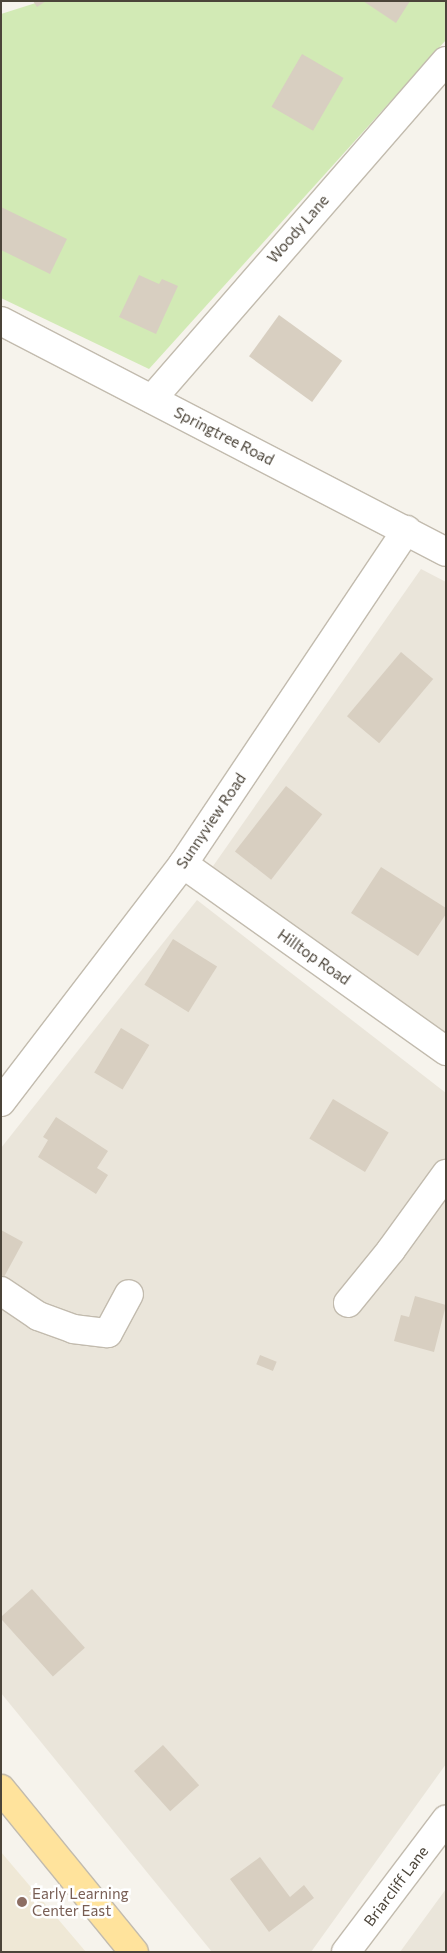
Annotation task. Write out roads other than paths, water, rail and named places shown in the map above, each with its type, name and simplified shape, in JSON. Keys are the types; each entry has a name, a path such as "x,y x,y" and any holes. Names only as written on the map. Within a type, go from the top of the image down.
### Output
{"main road":[{"path":"1,1789 134,1952"}],"street":[{"name":"Woody Lane","path":"152,399 446,61"},
{"name":"Springtree Road","path":"1,321 407,530 446,552"},
{"name":"Sunnyview Road","path":"1,1102 183,864 407,530"},
{"name":"Hilltop Road","path":"183,864 446,1051"},
{"path":"348,1303 391,1250 446,1174"},
{"path":"1,1291 47,1319 73,1329 108,1333 129,1294"},
{"name":"Briarcliff Lane","path":"346,1952 446,1820"}],"place":[{"name":"Early Learning Center East","path":"22,1902"}]}
